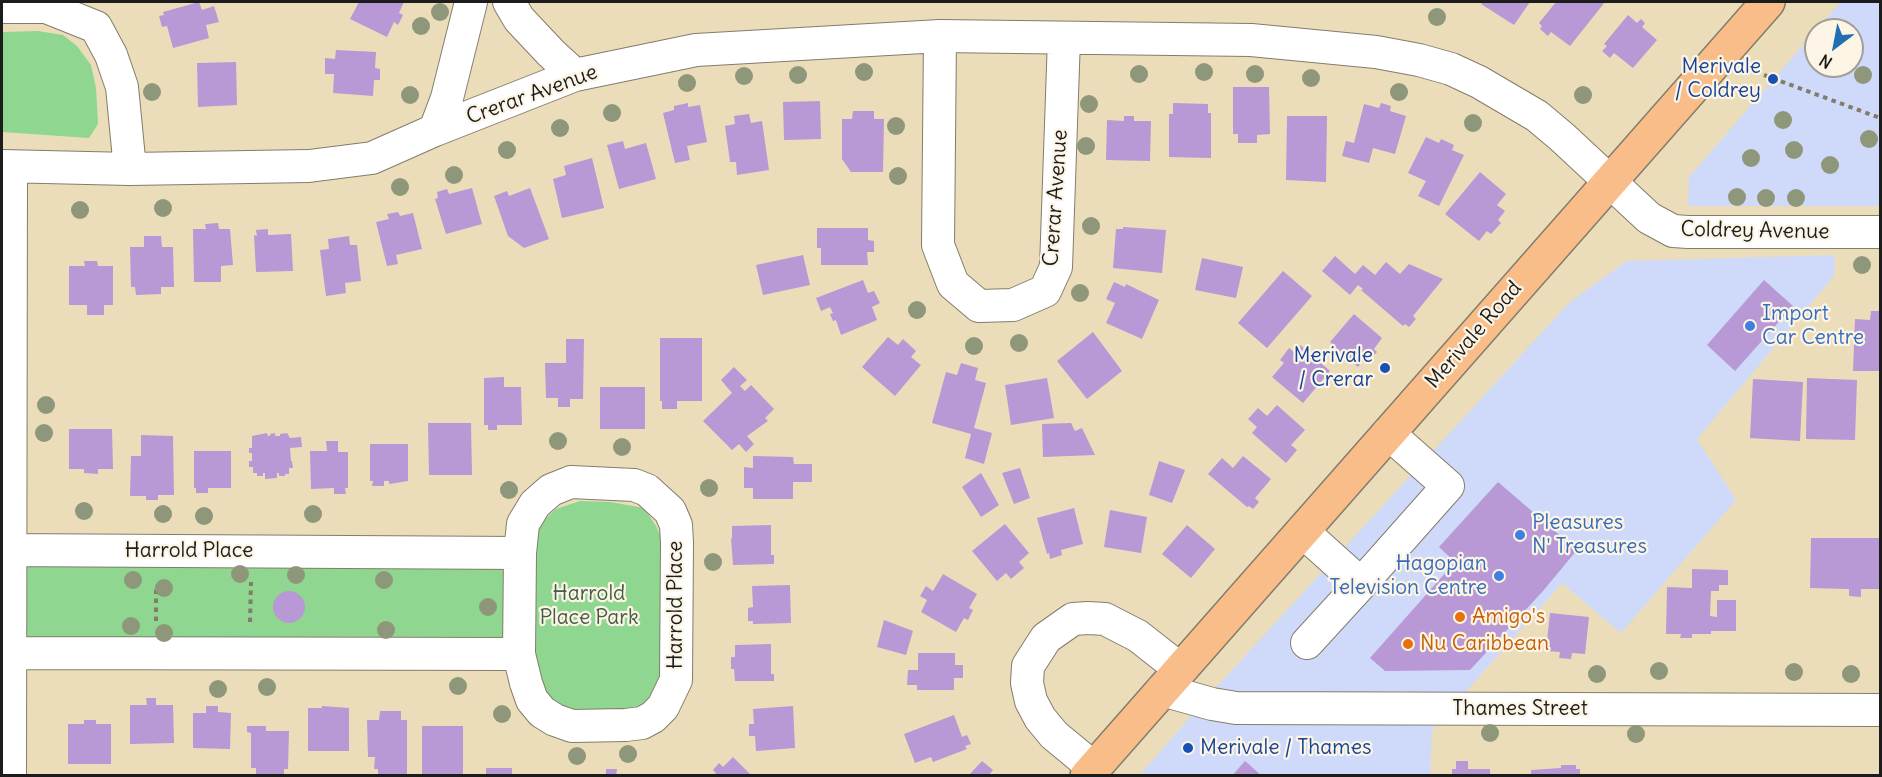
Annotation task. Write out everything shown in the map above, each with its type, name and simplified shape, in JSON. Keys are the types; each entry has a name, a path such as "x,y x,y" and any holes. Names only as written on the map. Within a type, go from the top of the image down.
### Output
{"main road":[{"name":"Merivale Road","path":"1090,772 1768,2"}],"street":[{"path":"435,130 447,98 471,2"},
{"path":"509,2 519,19 575,75"},
{"path":"2,7 46,7 96,27 111,55 122,87 130,169"},
{"name":"Crerar Avenue","path":"940,36 938,245 953,284 979,306 1013,305 1045,291 1056,267 1064,38"},
{"name":"Crerar Avenue","path":"6,167 130,169 309,166 372,158 435,130 575,75 696,50 940,36 1251,40 1376,52 1419,60 1451,69 1509,98 1537,116 1610,182"},
{"path":"6,167 6,653 10,776"},
{"name":"Coldrey Avenue","path":"1610,182 1649,218 1673,231 1881,232"},
{"path":"1307,644 1448,486 1388,433"},
{"name":"Harrold Place","path":"571,482 634,485 647,490 659,500 670,511 676,525 677,543 676,680 663,707 653,717 642,723 626,725 572,726 555,720 542,712 532,700 519,654 520,553 523,525 535,504 551,490 571,482"},
{"path":"1302,531 1361,584"},
{"name":"Harrold Place","path":"6,550 520,553"},
{"name":"Merivale Road","path":"1090,772 1054,735 1040,718 1031,701 1027,683 1028,666 1046,638 1073,619 1105,619 1138,636 1171,679"},
{"path":"6,653 519,654"},
{"name":"Thames Street","path":"1171,679 1212,704 1236,708 1881,710"}],"path":[{"path":"1764,75 1881,117"},
{"path":"238,622 250,622 251,551"},
{"path":"156,622 156,586 168,586"}],"shaded area":[{"path":"1841,2 1880,2 1880,206 1688,206 1689,177 1804,44 1804,78 1864,78 1864,18 1827,18"},
{"path":"1835,255 1834,276 1697,439 1736,500 1621,633 1562,583 1432,730 1430,775 1139,776 1209,695 1570,302 1627,261"}],"green space":[{"path":"38,31 63,35 77,46 91,65 96,88 98,124 89,138 2,132 2,32"},
{"name":"Harrold Place Park","path":"580,501 610,502 644,508 662,539 663,671 652,695 633,708 573,711 560,706 548,699 528,650 2,644 2,563 532,539 542,522 556,509"}],"building":[{"path":"199,2 202,10 214,6 219,22 206,25 209,38 173,48 167,26 162,27 159,16 164,15 163,12"},
{"path":"359,2 404,2 399,13 403,15 398,25 394,22 387,37 350,19"},
{"path":"1483,2 1530,2 1514,25 1481,4"},
{"path":"1556,2 1605,2 1570,46 1551,32 1548,36 1540,29 1542,26 1539,23"},
{"path":"1628,15 1637,23 1641,19 1645,23 1642,27 1657,40 1633,68 1614,53 1610,58 1602,51 1607,46 1604,44"},
{"path":"336,50 376,52 375,68 380,69 380,80 374,80 373,96 333,93 334,74 325,74 325,58 335,59"},
{"path":"236,62 237,105 198,107 197,63"},
{"path":"1233,87 1269,87 1270,134 1257,135 1257,143 1238,143 1238,134 1233,134"},
{"path":"820,101 821,139 784,140 783,102"},
{"path":"688,103 688,107 700,105 707,142 687,146 690,160 675,163 663,113 674,110 674,106"},
{"path":"1173,103 1208,104 1208,113 1211,113 1211,158 1169,157 1169,114 1173,114"},
{"path":"1381,103 1391,106 1390,111 1406,116 1395,154 1373,148 1369,163 1342,156 1346,141 1354,143 1364,104 1379,108"},
{"path":"853,111 874,111 874,119 884,119 883,172 851,172 842,159 842,119 852,119"},
{"path":"749,114 751,123 762,121 769,170 737,175 736,162 730,162 725,126 735,124 734,116"},
{"path":"1124,116 1134,116 1134,121 1151,121 1150,161 1106,160 1107,120 1124,121"},
{"path":"1287,116 1327,116 1326,182 1286,180"},
{"path":"1426,137 1439,143 1441,139 1454,145 1452,150 1464,155 1439,206 1418,196 1426,181 1408,173"},
{"path":"623,141 625,149 646,143 656,179 619,189 607,145"},
{"path":"592,158 604,208 562,218 553,179 566,175 564,166"},
{"path":"1480,172 1506,194 1497,205 1505,211 1498,220 1501,223 1491,234 1487,231 1479,241 1445,214"},
{"path":"472,188 482,224 446,234 435,199 438,198 437,192 447,189 449,194"},
{"path":"530,188 549,239 524,248 508,236 494,196 507,191 509,196"},
{"path":"398,212 400,216 413,213 422,249 396,255 398,264 387,266 376,222 389,219 387,214"},
{"path":"218,223 219,229 230,229 233,265 221,266 221,282 194,282 193,229 206,229 205,224"},
{"path":"1123,227 1166,230 1162,273 1113,268 1116,229 1123,229"},
{"path":"817,228 868,228 868,240 874,241 874,252 867,252 868,265 821,265 821,248 817,248"},
{"path":"268,229 268,235 291,234 293,271 256,272 254,235 257,236 256,230"},
{"path":"144,236 161,236 162,247 173,247 174,287 161,287 161,294 136,295 135,287 131,287 130,247 144,247"},
{"path":"349,236 350,245 357,245 361,281 345,283 346,293 326,296 320,250 329,249 328,239"},
{"path":"803,255 810,285 763,295 756,265"},
{"path":"1335,256 1355,274 1363,265 1375,275 1386,262 1400,274 1409,264 1443,279 1413,316 1416,319 1409,327 1405,324 1403,326 1358,285 1350,295 1322,271"},
{"path":"1202,258 1243,267 1236,298 1195,290"},
{"path":"84,261 97,261 98,266 113,266 113,305 104,305 104,315 87,315 87,305 69,305 69,266 85,266"},
{"path":"1283,271 1312,296 1267,348 1238,323"},
{"path":"863,280 868,293 874,291 880,303 872,307 877,320 841,335 836,320 833,321 830,314 833,313 830,307 821,311 816,298"},
{"name":"Import Car Centre","path":"1764,280 1793,306 1735,371 1707,345"},
{"path":"1114,282 1125,287 1126,284 1159,300 1142,339 1106,323 1115,303 1106,299"},
{"path":"1871,311 1880,311 1880,371 1853,371 1855,319 1870,320"},
{"path":"1354,314 1382,338 1374,349 1377,352 1370,359 1367,357 1358,367 1330,342"},
{"path":"1093,332 1122,371 1087,399 1057,361"},
{"path":"888,337 898,345 903,339 916,351 911,357 921,365 895,396 862,367"},
{"path":"660,338 702,338 702,401 677,401 677,409 662,409"},
{"path":"566,339 584,339 583,399 570,399 570,407 558,407 558,398 546,398 545,363 566,363"},
{"path":"1300,345 1330,371 1303,403 1272,377 1284,363 1280,360 1289,348 1294,352"},
{"path":"961,363 978,368 975,380 986,383 974,428 992,433 984,464 965,458 971,434 932,423 946,372 957,375"},
{"path":"734,367 747,380 740,386 745,391 751,385 774,409 765,418 768,421 747,436 754,444 746,452 739,444 732,450 703,421 732,393 721,380"},
{"path":"504,377 504,387 521,387 522,425 497,425 497,430 488,430 488,425 484,425 484,378"},
{"path":"1047,378 1054,418 1011,425 1005,385"},
{"path":"1807,378 1857,380 1855,440 1806,439"},
{"path":"1753,379 1803,382 1800,441 1750,438"},
{"path":"600,387 645,387 645,429 600,429"},
{"path":"1277,405 1305,430 1291,445 1297,450 1286,463 1252,433 1257,427 1248,419 1258,408 1267,416"},
{"path":"428,423 471,423 472,475 429,475"},
{"path":"1071,423 1075,431 1082,428 1095,455 1043,457 1042,424"},
{"path":"69,429 112,429 113,469 98,469 98,474 84,473 84,469 69,469"},
{"path":"267,433 268,436 275,433 275,436 280,436 280,434 287,433 290,438 301,437 302,447 290,448 293,468 289,468 289,474 285,476 279,476 277,473 277,478 265,479 265,473 263,476 257,476 257,473 253,473 253,467 249,467 249,461 252,461 249,448 252,448 252,436"},
{"path":"141,435 173,436 174,495 158,495 158,500 146,500 146,496 130,496 131,456 141,456"},
{"path":"326,441 338,441 338,452 348,452 346,494 334,494 334,488 311,489 310,451 327,451"},
{"path":"370,444 408,444 408,481 389,484 389,481 384,481 384,486 372,486"},
{"path":"194,451 231,451 231,488 208,488 208,493 196,493"},
{"path":"753,456 793,457 794,464 812,464 812,482 793,482 793,499 753,499 753,488 744,488 744,467 753,468"},
{"path":"1243,456 1271,479 1255,498 1259,502 1253,509 1247,507 1208,474 1222,458 1233,468"},
{"path":"1159,461 1185,470 1172,503 1149,495"},
{"path":"1020,468 1030,498 1014,504 1002,473"},
{"path":"981,473 999,505 981,517 962,487"},
{"path":"1498,482 1577,550 1543,591 1470,670 1385,671 1370,658 1455,562 1439,547"},
{"path":"1074,508 1083,544 1061,550 1062,555 1050,559 1037,518"},
{"path":"1110,510 1147,517 1141,553 1104,547"},
{"path":"1005,524 1029,553 1019,562 1024,568 1011,579 1006,573 997,581 972,551"},
{"path":"771,525 771,555 774,555 774,564 733,565 732,526"},
{"path":"1187,525 1215,549 1191,578 1162,554"},
{"path":"1811,538 1880,538 1880,589 1861,589 1861,597 1849,596 1849,589 1810,588"},
{"path":"1692,569 1728,570 1728,585 1719,585 1719,591 1711,591 1710,616 1717,617 1717,600 1736,600 1736,631 1692,634 1692,638 1680,638 1681,634 1666,634 1667,587 1692,588"},
{"path":"943,574 977,594 969,608 973,610 968,620 964,618 956,632 921,612 927,600 920,596 926,586 933,591"},
{"path":"790,585 791,623 753,624 753,621 748,621 748,608 753,607 752,586"},
{"path":"289,591 300,596 305,607 300,618 289,623 278,618 273,607 278,596"},
{"path":"1550,613 1589,617 1585,654 1572,653 1571,659 1559,658 1560,652 1546,651"},
{"path":"884,620 913,631 906,655 877,647"},
{"path":"771,644 771,674 774,674 774,681 735,681 734,669 731,669 731,657 735,657 735,645"},
{"path":"918,653 955,653 955,665 963,665 963,678 954,678 954,690 917,690 917,685 907,685 908,670 918,670"},
{"path":"146,698 156,698 156,705 173,705 174,743 130,744 130,705 147,705"},
{"path":"206,706 218,706 218,712 231,713 230,749 193,748 193,713 206,713"},
{"path":"322,706 349,708 349,751 308,751 308,708 322,708"},
{"path":"793,706 795,748 756,751 755,736 749,736 749,724 754,724 753,709"},
{"path":"380,711 401,711 401,720 407,720 407,775 378,776 378,769 374,769 375,757 368,757 367,720 379,720"},
{"path":"954,715 962,737 967,735 971,744 965,746 967,749 933,762 931,757 915,763 904,734"},
{"path":"84,720 96,720 96,724 111,724 111,764 68,764 68,724 84,724"},
{"path":"247,726 266,726 266,731 289,731 288,769 284,769 284,776 256,775 256,768 251,768 251,733 247,732"},
{"path":"422,726 463,726 463,776 422,776"},
{"path":"733,757 752,776 714,776 716,773 713,770 719,763 723,767"},
{"path":"982,761 993,770 988,776 968,776"},
{"path":"1245,761 1262,776 1232,776"},
{"path":"1456,761 1468,761 1468,769 1490,769 1490,776 1452,776 1452,769 1456,769"},
{"path":"1561,765 1576,765 1576,769 1580,769 1580,776 1531,776 1531,770 1561,768"},
{"path":"486,768 512,768 512,776 486,776"},
{"path":"606,769 617,769 616,776 606,776"}],"place":[{"name":"Merivale / Coldrey","path":"1773,79"},
{"name":"Import Car Centre","path":"1750,326"},
{"name":"Merivale / Crerar","path":"1385,368"},
{"name":"Pleasures N' Treasures","path":"1520,535"},
{"name":"Hagopian Television Centre","path":"1499,576"},
{"name":"Amigo's","path":"1460,617"},
{"name":"Nu Caribbean","path":"1408,644"},
{"name":"Merivale / Thames","path":"1188,748"}]}
